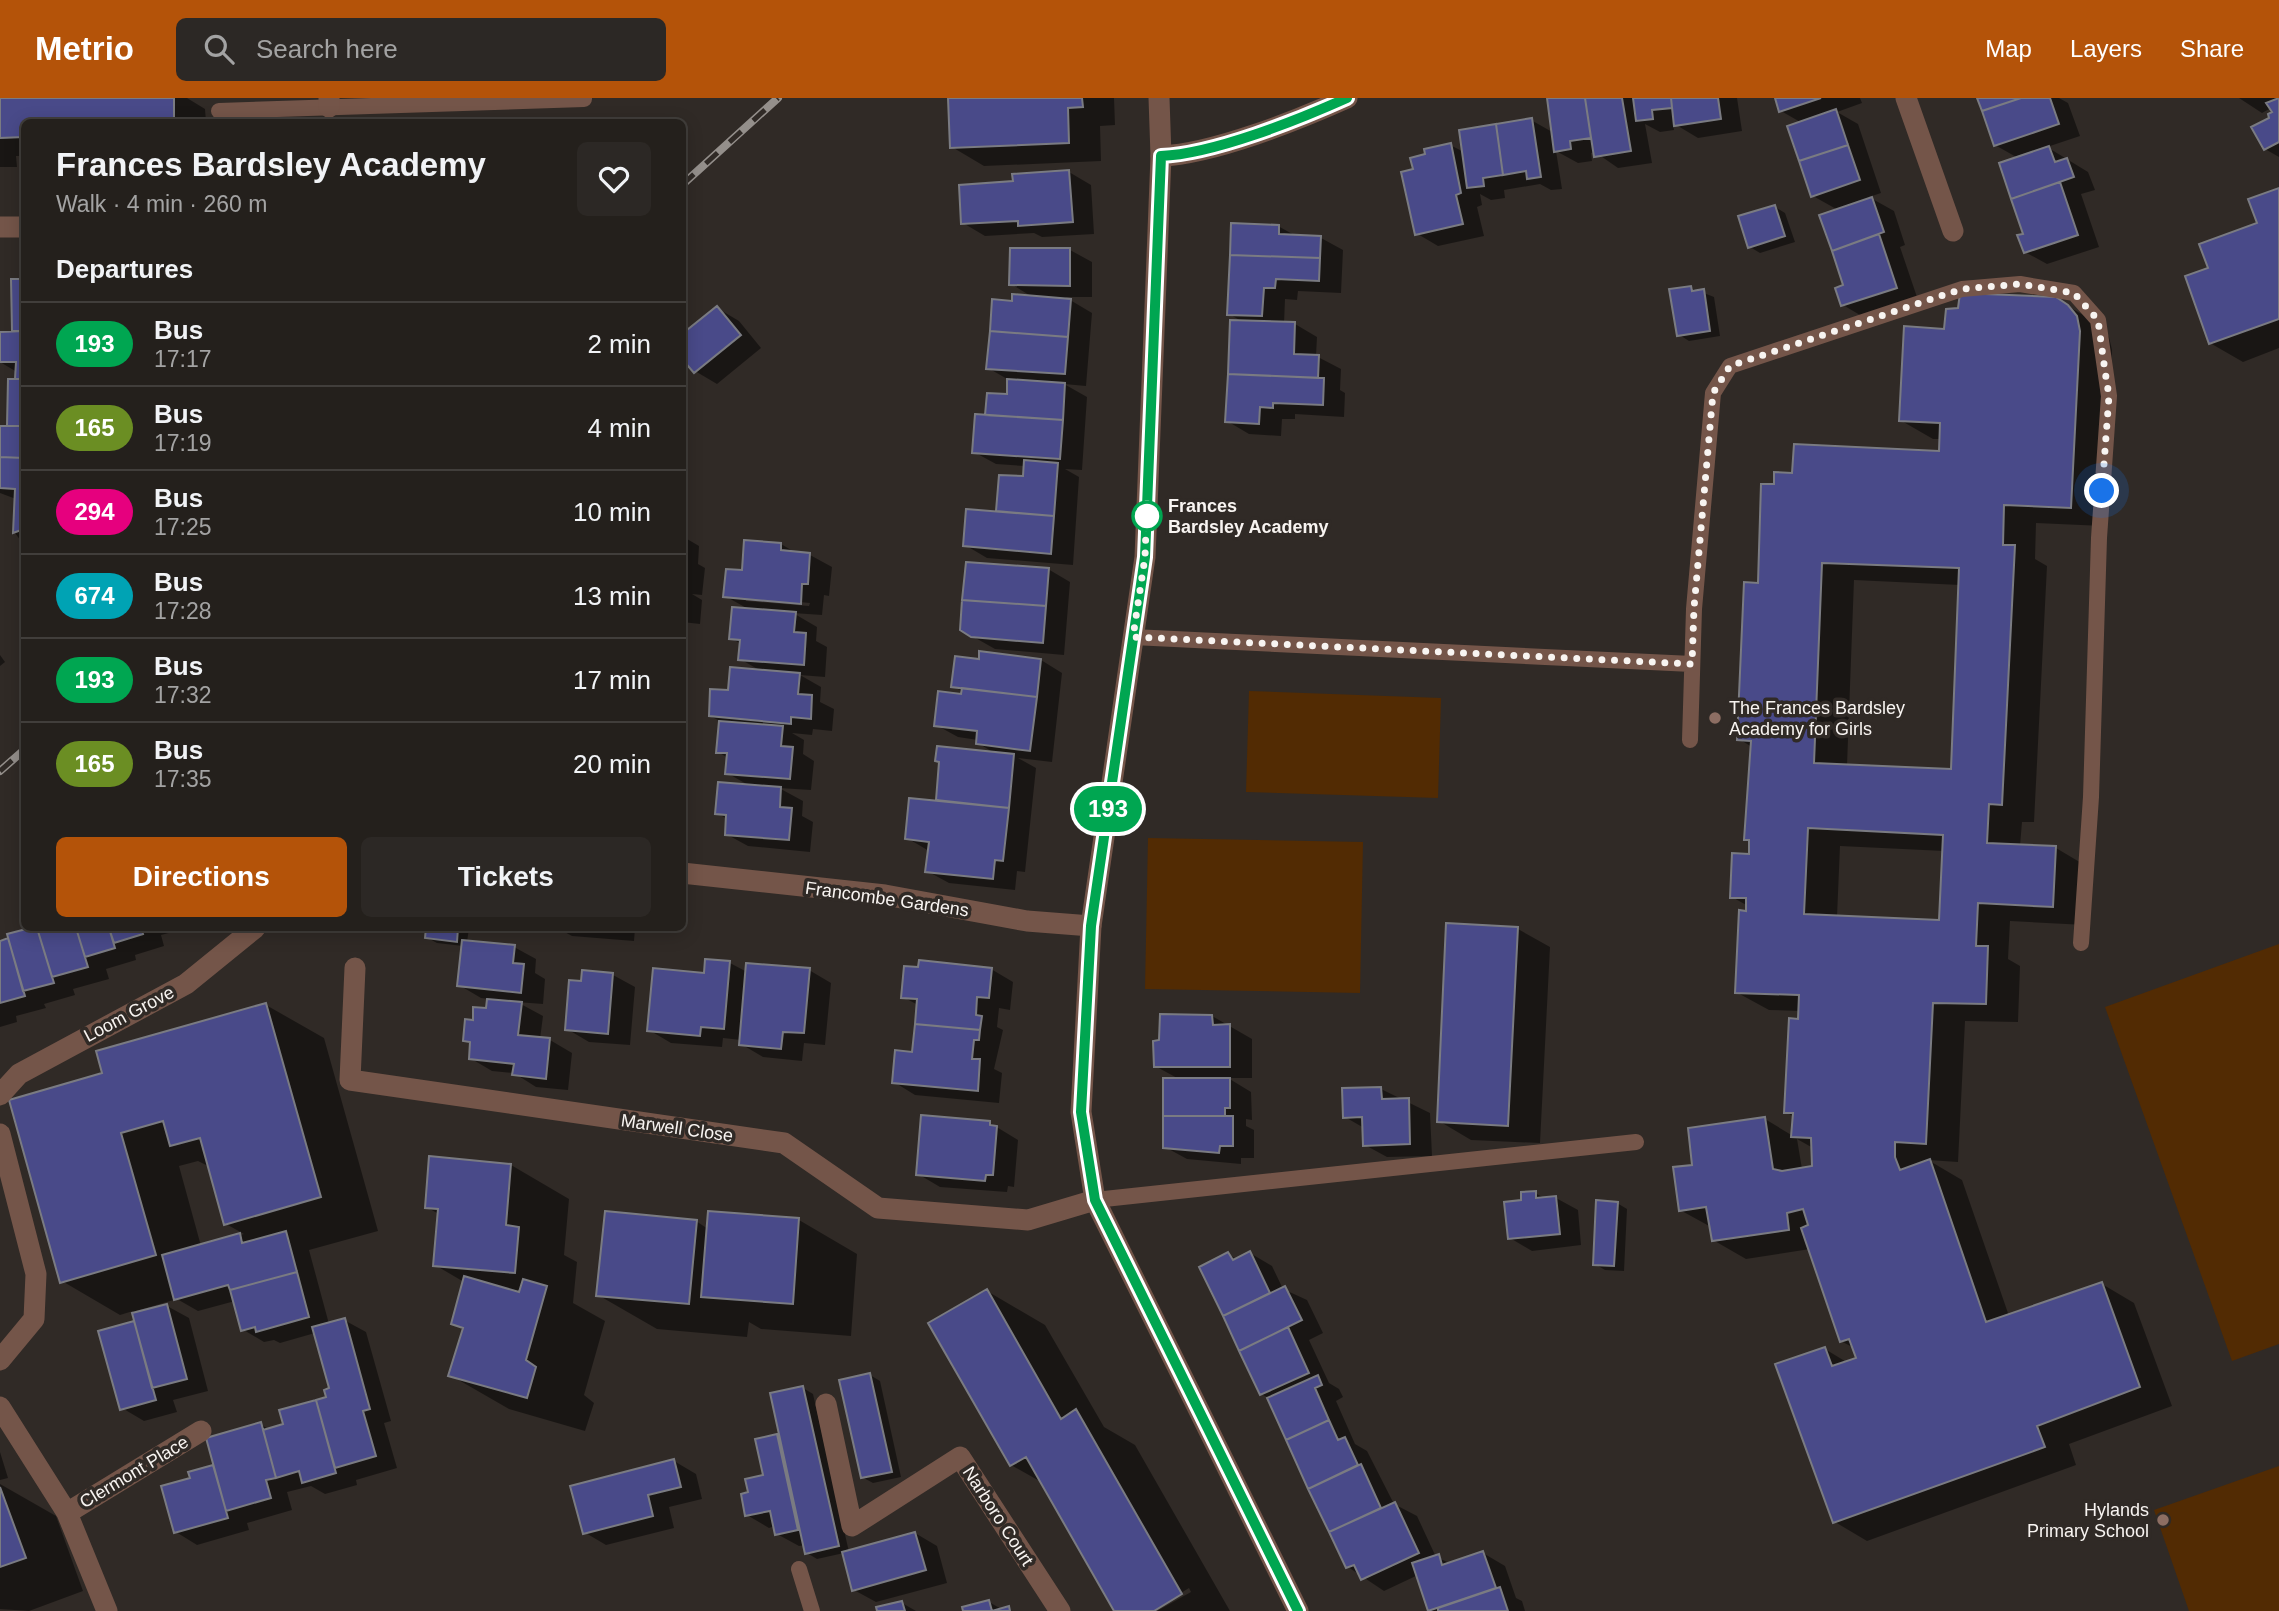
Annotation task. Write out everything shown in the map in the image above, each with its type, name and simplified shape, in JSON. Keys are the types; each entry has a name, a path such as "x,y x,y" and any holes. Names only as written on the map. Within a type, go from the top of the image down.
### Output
{"street":[{"path":"1159,98 1161,156 1145,557 1091,926 1081,1112 1095,1200 1298,1611"},
{"path":"1161,156 1184,155 1306,116 1347,98"},
{"path":"1906,98 1953,232"},
{"path":"0,227 21,228"},
{"name":"Francombe Gardens","path":"686,873 885,895 1027,921 1091,926"},
{"name":"Loom Grove","path":"0,1095 19,1074 186,984 251,931"},
{"name":"Marwell Close","path":"355,968 350,1080 784,1143 878,1208 1028,1220 1095,1200"},
{"path":"0,1134 36,1274 34,1319 0,1360"},
{"name":"Narboro Court","path":"826,1404 852,1526 960,1457 1060,1611"},
{"path":"0,1407 67,1513 107,1611"},
{"name":"Clermont Place","path":"67,1513 201,1430"}],"lane":[{"path":"219,111 329,103 584,99"},
{"path":"1690,740 1694,608 1713,393 1730,366 1962,289 2020,284 2074,293 2098,320 2109,396 2099,538 2091,797 2081,943"},
{"path":"1133,637 1692,664"},
{"path":"1095,1200 1636,1142"},
{"path":"799,1569 812,1611"}],"shaded area":[{"path":"1249,691 1441,698 1438,798 1246,792"},
{"path":"1148,838 1363,842 1360,993 1145,989"},
{"path":"2279,944 2279,1344 2232,1361 2105,1007"},
{"path":"2279,1466 2279,1611 2189,1611 2154,1510"}],"building":[{"path":"0,98 174,98 174,119 21,119 21,137 0,138"},
{"path":"948,98 1082,98 1083,107 1068,108 1069,143 950,148"},
{"path":"1547,98 1585,98 1591,138 1570,141 1571,149 1554,152"},
{"path":"1585,98 1622,98 1631,151 1594,157"},
{"path":"1633,98 1671,98 1672,108 1652,110 1653,119 1636,121"},
{"path":"1671,98 1718,98 1721,119 1674,126"},
{"path":"1775,98 1821,98 1779,112"},
{"path":"1977,98 2021,98 1982,111"},
{"path":"2021,98 2050,98 2059,124 1994,146 1982,111"},
{"path":"2279,98 2279,142 2264,150 2251,127 2269,118 2268,114 2272,112 2266,103"},
{"path":"1836,109 1848,145 1799,161 1787,126"},
{"path":"1532,118 1541,177 1527,179 1526,171 1503,175 1496,124"},
{"path":"1496,124 1503,175 1483,178 1484,186 1467,188 1459,130"},
{"path":"1451,143 1461,193 1456,195 1463,224 1415,235 1401,172 1413,169 1410,158 1425,154 1424,149"},
{"path":"1848,145 1860,180 1811,197 1799,161"},
{"path":"2049,146 2055,162 2067,158 2074,177 2011,199 1999,163"},
{"path":"1069,170 1073,222 1018,226 1018,221 961,224 959,185 1013,181 1012,174"},
{"path":"2060,182 2078,235 2024,253 2017,235 2023,234 2011,199"},
{"path":"2279,188 2279,319 2209,344 2185,276 2208,268 2199,244 2257,223 2248,199"},
{"path":"1872,197 1884,232 1832,251 1819,215"},
{"path":"1775,205 1785,236 1748,248 1738,216"},
{"path":"1231,223 1279,225 1279,234 1321,236 1320,258 1230,255"},
{"path":"1879,234 1897,288 1841,306 1835,288 1843,285 1832,251"},
{"path":"1010,248 1070,248 1070,286 1009,285"},
{"path":"1230,255 1320,258 1319,281 1276,279 1275,288 1264,288 1262,316 1227,315"},
{"path":"11,279 21,279 21,331 12,331"},
{"path":"1691,286 1692,291 1704,289 1710,331 1677,336 1669,289"},
{"path":"1960,293 2056,297 2068,305 2077,316 2080,331 2071,508 2004,505 2003,545 2015,545 2002,805 1989,804 1987,843 2056,846 2053,907 1978,903 1976,946 1988,946 1986,1004 1933,1003 1926,1144 1895,1142 1895,1157 1900,1170 1930,1159 1986,1322 2102,1282 2140,1387 2037,1426 2045,1447 1833,1523 1775,1364 1825,1347 1832,1366 1856,1358 1849,1339 1840,1342 1801,1228 1808,1225 1803,1209 1787,1213 1789,1230 1712,1241 1706,1207 1679,1211 1673,1167 1692,1165 1688,1128 1765,1117 1773,1169 1782,1171 1812,1166 1811,1138 1791,1137 1793,1113 1784,1113 1789,1018 1798,1019 1799,995 1735,993 1739,910 1746,911 1746,898 1730,898 1732,853 1749,854 1749,840 1744,840 1751,741 1737,740 1744,582 1758,583 1761,484 1774,484 1774,472 1792,473 1794,444 1939,451 1940,423 1899,421 1904,326 1944,329 1946,309 1958,308","holes":["1822,563 1959,568 1951,769 1814,763","1808,828 1943,835 1939,920 1804,914"]},
{"path":"1012,294 1071,299 1068,337 990,331 992,299 1012,301"},
{"path":"717,306 741,335 694,373 686,364 686,331"},
{"path":"1230,320 1295,322 1294,354 1319,355 1318,378 1228,374"},
{"path":"21,331 21,379 15,379 16,362 0,362 0,332"},
{"path":"990,331 1068,337 1065,374 986,369"},
{"path":"1228,374 1324,378 1323,405 1273,403 1273,408 1260,407 1259,424 1225,422"},
{"path":"8,379 21,379 21,426 7,426"},
{"path":"1007,379 1065,383 1063,420 985,415 987,393 1007,394"},
{"path":"975,414 1063,420 1060,459 972,453"},
{"path":"0,426 21,426 21,458 0,457"},
{"path":"0,457 21,458 21,530 13,533 15,489 0,488"},
{"path":"1024,460 1058,463 1054,516 996,511 999,475 1023,476"},
{"path":"966,509 1054,516 1051,554 963,546"},
{"path":"744,540 781,543 781,550 810,553 808,584 802,584 801,604 723,597 726,569 742,570"},
{"path":"966,562 1049,568 1046,606 962,600"},
{"path":"962,600 1046,606 1043,643 971,637 960,630"},
{"path":"732,607 796,612 794,632 806,633 804,665 738,660 740,640 729,639"},
{"path":"979,651 1041,659 1037,697 951,687 955,656 979,659"},
{"path":"730,667 800,673 798,694 812,695 811,719 791,717 791,724 709,716 710,689 728,690"},
{"path":"962,688 1037,697 1030,751 976,744 977,731 934,726 938,691 961,694"},
{"path":"719,721 783,726 781,746 793,747 790,779 725,774 727,753 716,753"},
{"path":"937,746 1014,754 1009,808 936,800 939,762 935,761"},
{"path":"718,782 781,787 780,807 792,808 789,840 725,835 726,815 715,814"},
{"path":"909,798 1009,808 1003,861 995,860 993,879 925,872 929,842 905,839"},
{"path":"1446,923 1518,927 1508,1126 1437,1122"},
{"path":"21,930 38,931 54,983 23,991 7,934"},
{"path":"38,931 77,931 88,967 52,977"},
{"path":"77,931 110,931 115,948 85,957"},
{"path":"110,931 142,931 143,934 114,943"},
{"path":"426,931 458,931 457,942 425,938"},
{"path":"8,938 25,996 0,1003 0,941"},
{"path":"462,940 515,945 513,963 524,964 521,993 457,986"},
{"path":"705,959 730,961 724,1029 701,1027 700,1036 647,1031 653,968 704,973"},
{"path":"919,960 992,968 989,998 977,997 976,1015 982,1016 980,1030 915,1024 917,999 901,998 904,966 918,967"},
{"path":"746,963 810,968 804,1033 783,1032 781,1049 739,1045"},
{"path":"582,970 613,973 608,1034 565,1030 569,980 581,981"},
{"path":"487,999 522,1002 518,1035 550,1038 546,1079 512,1075 514,1064 469,1059 470,1042 463,1041 465,1019 473,1020 473,1007 486,1008"},
{"path":"266,1003 321,1197 224,1225 200,1138 170,1146 163,1121 121,1133 156,1255 60,1283 9,1100 102,1073 96,1051"},
{"path":"1160,1014 1212,1015 1213,1025 1230,1024 1230,1067 1154,1067 1153,1041 1159,1040"},
{"path":"915,1024 980,1030 979,1040 974,1040 972,1059 980,1059 978,1091 892,1083 895,1050 912,1052"},
{"path":"1163,1078 1230,1078 1230,1108 1225,1108 1225,1116 1163,1116"},
{"path":"1381,1087 1382,1099 1409,1098 1410,1144 1363,1146 1362,1117 1343,1118 1342,1088"},
{"path":"921,1115 990,1121 990,1125 997,1126 993,1175 986,1175 985,1181 916,1175"},
{"path":"1163,1116 1233,1116 1233,1146 1220,1146 1219,1153 1163,1148"},
{"path":"429,1156 511,1164 506,1225 519,1227 515,1273 433,1266 438,1209 425,1208"},
{"path":"1536,1191 1536,1198 1556,1196 1560,1234 1508,1239 1504,1202 1521,1200 1521,1192"},
{"path":"1596,1200 1618,1202 1614,1266 1593,1265"},
{"path":"605,1211 697,1220 689,1304 596,1296"},
{"path":"708,1211 799,1218 793,1304 701,1297"},
{"path":"286,1231 297,1272 230,1290 228,1285 174,1300 162,1255 240,1233 242,1243"},
{"path":"1250,1251 1270,1293 1223,1316 1199,1267 1228,1252 1233,1260"},
{"path":"297,1272 309,1317 256,1332 255,1327 241,1331 230,1290"},
{"path":"464,1276 519,1292 523,1279 547,1286 526,1360 536,1367 527,1398 448,1376 463,1328 451,1324"},
{"path":"1285,1286 1302,1320 1239,1351 1223,1316"},
{"path":"987,1289 1061,1419 1076,1409 1182,1594 1154,1611 1114,1611 1026,1457 1010,1466 928,1323"},
{"path":"167,1304 187,1379 152,1388 132,1313"},
{"path":"345,1318 370,1409 363,1411 376,1456 335,1468 316,1400 326,1397 324,1390 329,1388 312,1327"},
{"path":"134,1321 156,1400 120,1410 98,1331"},
{"path":"1288,1327 1309,1373 1260,1395 1239,1351"},
{"path":"870,1373 892,1472 861,1478 839,1380"},
{"path":"1318,1375 1322,1385 1315,1388 1329,1420 1286,1440 1267,1398"},
{"path":"803,1386 839,1546 805,1554 770,1393"},
{"path":"316,1400 336,1473 302,1483 299,1471 276,1478 263,1430 283,1424 279,1410"},
{"path":"1329,1420 1338,1440 1345,1437 1358,1465 1308,1489 1286,1440"},
{"path":"261,1422 276,1478 266,1480 271,1498 226,1511 206,1438"},
{"path":"777,1434 798,1530 775,1535 770,1511 745,1516 741,1494 748,1492 745,1479 763,1475 755,1439"},
{"path":"674,1459 681,1487 648,1495 653,1516 583,1534 570,1486"},
{"path":"1361,1464 1381,1508 1329,1532 1308,1489"},
{"path":"213,1465 228,1518 174,1533 161,1486 190,1478 188,1472"},
{"path":"0,1487 26,1558 0,1567"},
{"path":"1395,1502 1419,1553 1361,1580 1354,1565 1346,1568 1329,1532"},
{"path":"915,1532 926,1570 852,1591 842,1552"},
{"path":"1483,1551 1496,1588 1428,1611 1412,1563 1439,1554 1442,1565"},
{"path":"1500,1587 1508,1611 1438,1611 1438,1608"},
{"path":"989,1600 992,1611 963,1611 962,1607"},
{"path":"902,1601 905,1611 877,1611 876,1607"},
{"path":"1009,1606 1010,1611 992,1611"}],"railway":[{"path":"686,181 778,98"},
{"path":"0,771 21,753"}],"bus line":[{"name":"193","path":"1298,1611 1095,1200 1081,1112 1091,926 1145,557 1161,156 1184,155 1306,116 1347,98"}],"place":[{"name":"Frances Bardsley Academy","path":"1147,516"},
{"name":"The Frances Bardsley Academy for Girls","path":"1715,718"},
{"name":"Hylands Primary School","path":"2163,1520"}],"route":[{"path":"1147,516 1147,503 1145,557 1133,637 1692,664 1694,608 1713,393 1730,366 1962,289 2020,284 2074,293 2098,320 2109,396 2102,491"}]}
